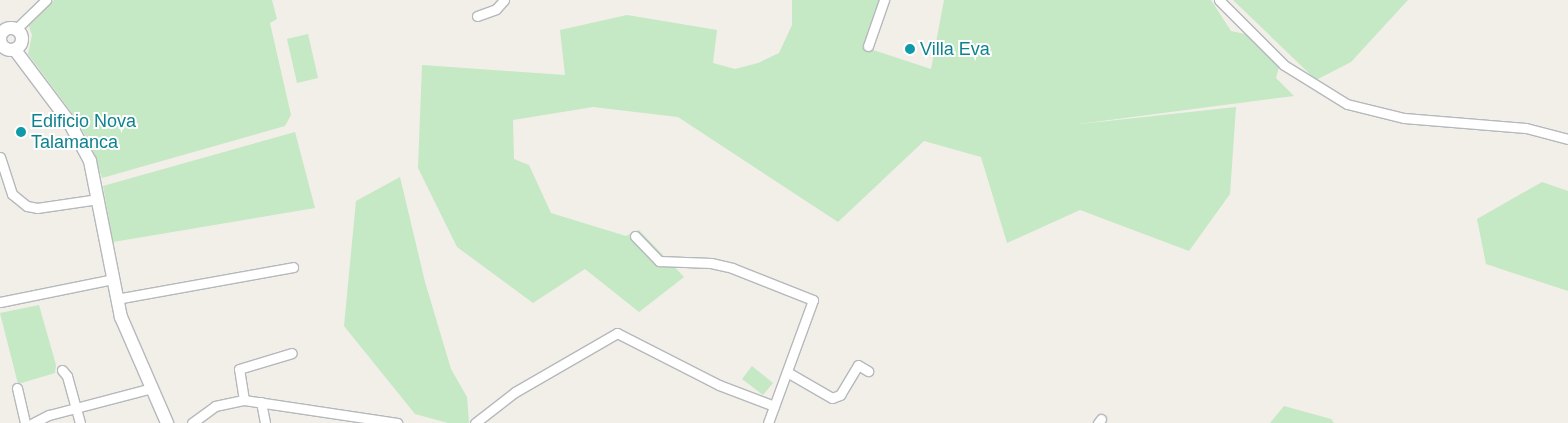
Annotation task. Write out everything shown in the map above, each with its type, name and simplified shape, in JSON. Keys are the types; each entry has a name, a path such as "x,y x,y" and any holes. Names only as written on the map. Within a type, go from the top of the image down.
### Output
{"street":[{"path":"46,0 6,29 1,46 15,50 82,142 90,161 121,317 167,423"},
{"path":"477,16 496,8 504,0"},
{"path":"868,46 884,0"},
{"path":"1219,0 1284,65 1347,104 1404,118 1526,128 1568,139"},
{"path":"6,29 22,42 15,50"},
{"path":"0,158 12,194 27,206 37,208 98,198"},
{"path":"635,236 659,261 711,263 732,268 813,300 768,423"},
{"path":"116,299 293,267"},
{"path":"0,302 112,279"},
{"path":"475,423 514,392 617,332 711,382 774,406"},
{"path":"244,400 239,369 292,352"},
{"path":"786,372 832,398 840,395 858,365 868,370"},
{"path":"62,370 68,376 80,423"},
{"path":"16,388 25,423"},
{"path":"33,423 76,407 152,388"},
{"path":"192,423 215,406 244,400 397,423"},
{"path":"260,402 265,423"}],"green space":[{"path":"54,0 272,0 277,19 270,23 291,115 285,126 102,178 93,150 75,117 28,54 32,35 28,24"},
{"path":"792,0 879,0 864,47 931,69 944,0 1211,0 1231,31 1245,34 1279,67 1276,78 1294,96 1071,125 1236,107 1230,194 1189,251 1080,210 1007,243 981,157 924,141 838,222 678,117 593,107 513,120 514,159 529,165 551,213 626,236 639,230 684,277 639,312 585,269 533,303 457,247 418,168 422,65 565,75 560,30 627,15 717,30 713,63 735,69 758,63 779,53 792,25"},
{"path":"1233,0 1408,0 1351,62 1316,80"},
{"path":"308,34 318,78 297,83 287,39"},
{"path":"295,132 315,208 113,242 103,186"},
{"path":"400,177 425,282 451,369 467,397 469,423 448,423 415,414 344,326 356,201"},
{"path":"1542,182 1568,191 1568,291 1486,264 1477,219"},
{"path":"39,305 56,365 55,373 18,384 0,313"},
{"path":"752,366 773,383 763,395 742,379"},
{"path":"1284,406 1331,419 1334,423 1270,423"}],"place":[{"name":"Villa Eva","path":"910,49"},
{"name":"Edificio Nova Talamanca","path":"21,132"}]}
